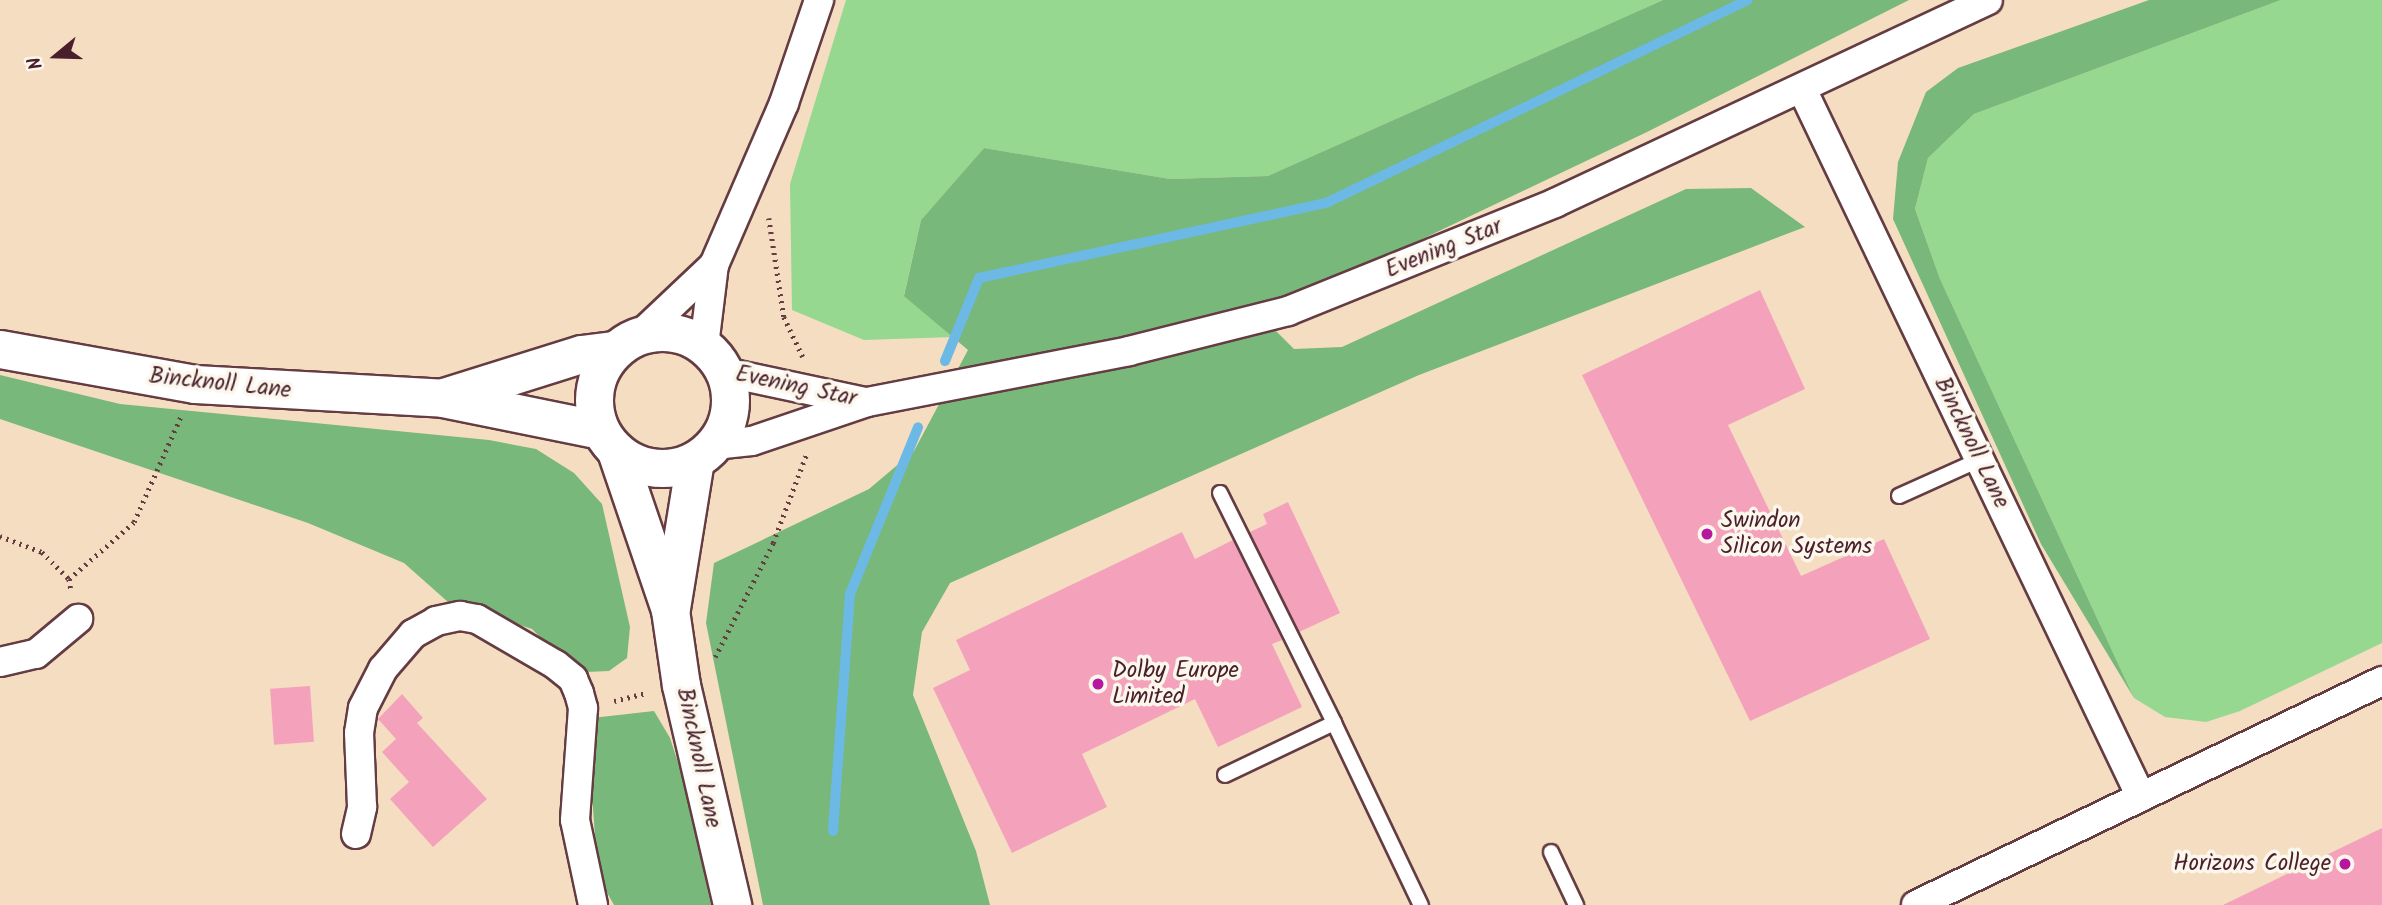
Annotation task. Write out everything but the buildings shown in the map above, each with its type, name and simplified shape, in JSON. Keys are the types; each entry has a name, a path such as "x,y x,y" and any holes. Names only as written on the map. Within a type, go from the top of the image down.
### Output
{"street":[{"path":"713,265 714,359 730,390 728,417 705,453 678,467 650,468 608,440 594,414 595,383 627,343 713,265 784,103 819,0"},
{"name":"Evening Star","path":"705,453 752,441 867,402 1129,351 1287,311 1555,203 1988,0"},
{"name":"Bincknoll Lane","path":"1802,89 2141,797"},
{"path":"627,343 675,333 714,359"},
{"name":"Bincknoll Lane","path":"443,398 581,354 627,343"},
{"name":"Bincknoll Lane","path":"0,349 195,384 443,398 608,440 670,610 681,685 732,905"},
{"name":"Evening Star","path":"714,359 867,402"},
{"name":"Bincknoll Lane","path":"670,610 705,453"},
{"path":"356,834 362,807 358,756 363,708 383,669 412,634 436,621 460,615 477,618 536,651 573,679 583,708 575,820 593,905"},
{"path":"0,662 36,654 79,619"},
{"path":"1916,905 2382,681"}],"lane":[{"path":"1899,496 1979,460"},
{"path":"1220,493 1421,905"},
{"path":"1225,775 1334,723"},
{"path":"1551,852 1576,905"}],"path":[{"path":"69,579 134,522 195,384"},
{"path":"0,536 42,552 69,579 79,619"},
{"path":"583,708 681,685"}],"green space":[{"path":"846,0 1663,0 1268,176 1170,179 984,148 921,220 904,295 953,337 864,340 792,310 790,184"},
{"path":"1663,0 1909,0 1647,132 1374,262 1256,311 1294,349 1342,347 1686,189 1751,188 1805,227 1419,375 950,583 922,632 913,695 976,851 990,905 763,905 706,623 714,563 869,489 914,451 968,350 904,296 921,220 984,148 1170,179 1268,176"},
{"path":"2149,0 2281,0 1974,114 1928,158 1915,209 1940,279 2134,698 2041,544 1893,219 1898,162 1926,92 1958,68"},
{"path":"2281,0 2382,0 2382,643 2240,711 2206,722 2165,717 2134,698 1940,279 1915,209 1928,158 1974,114"},
{"path":"0,375 120,404 489,440 536,449 574,473 602,504 630,627 627,658 609,671 586,672 562,659 532,629 448,602 404,563 308,523 0,419"},
{"path":"654,711 670,738 684,781 711,905 614,905 605,889 596,851 591,779 592,718"}],"waterway":[{"path":"945,361 979,278 1326,203 1748,0"},
{"path":"833,831 850,594 918,427"}],"place":[{"name":"Swindon Silicon Systems","path":"1707,534"},
{"name":"Dolby Europe Limited","path":"1098,684"},
{"name":"Horizons College","path":"2345,864"}]}
